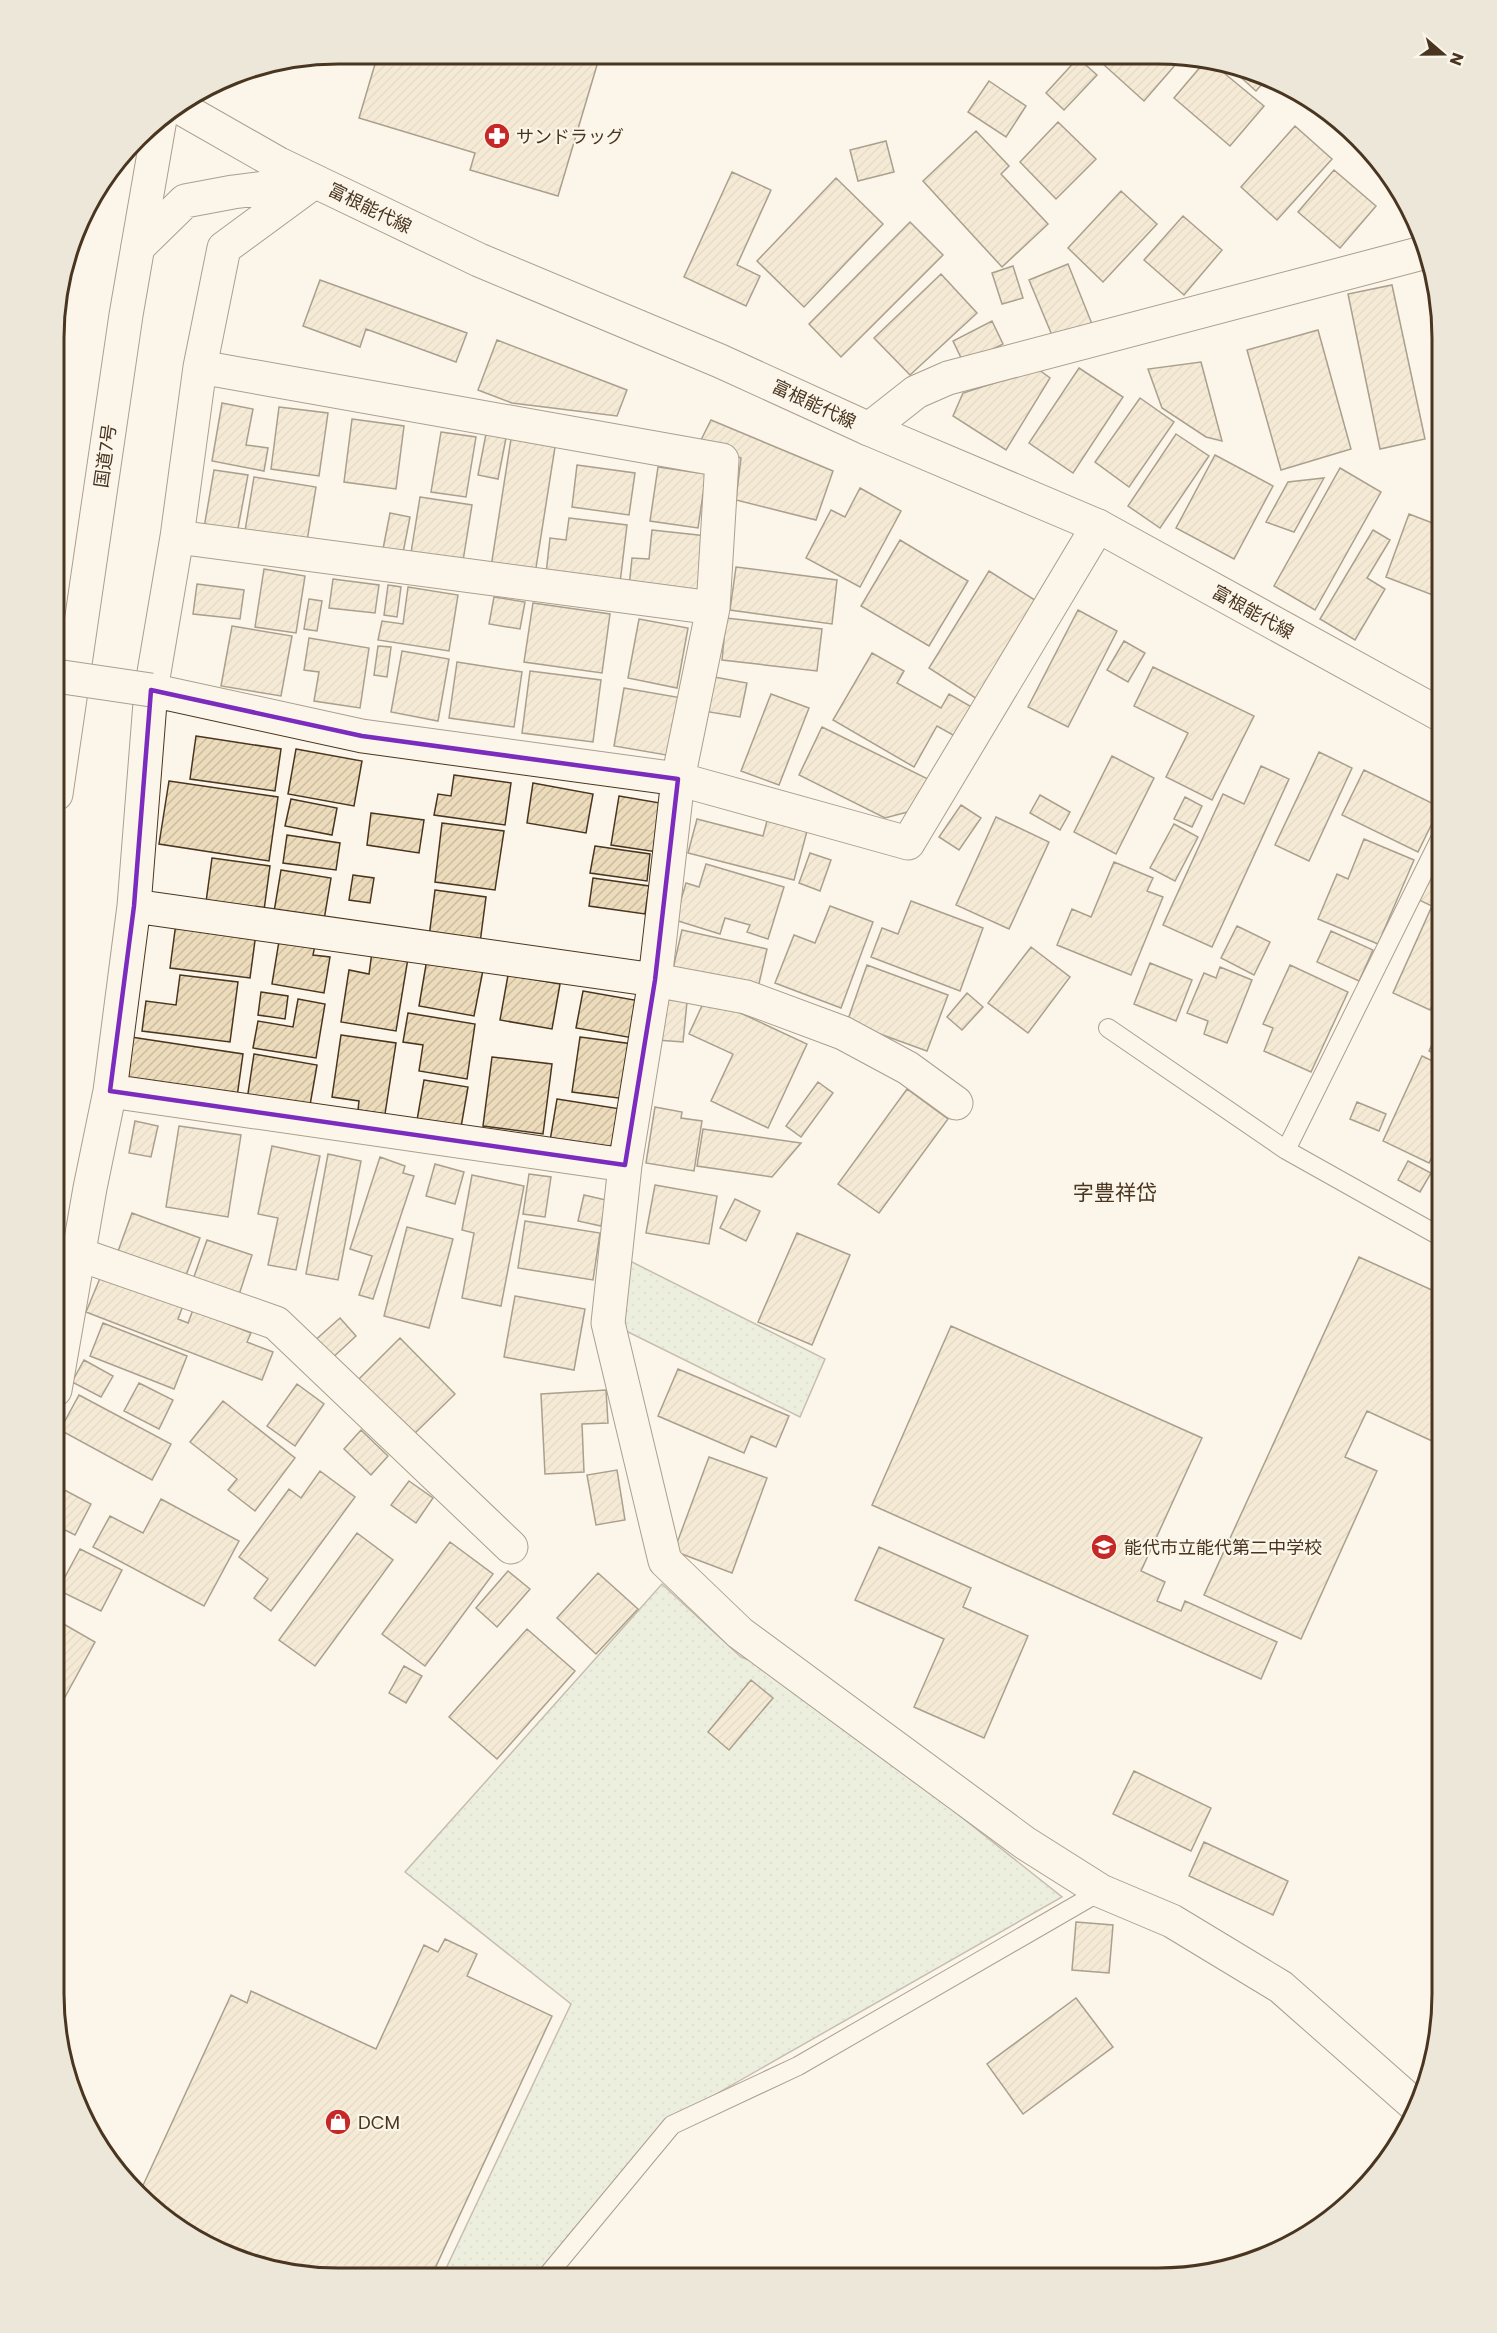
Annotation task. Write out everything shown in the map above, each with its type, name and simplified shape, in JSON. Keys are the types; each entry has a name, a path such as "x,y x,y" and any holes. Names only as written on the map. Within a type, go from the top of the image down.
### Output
{"main road":[{"name":"富根能代線","path":"186,111 314,182 479,260 720,361 869,429 1098,526 1432,710"},
{"name":"国道7号","path":"64,741 138,248 158,132"},
{"path":"138,248 185,201 233,192 314,182"},
{"path":"64,1337 110,1091 134,906 151,690 177,537 200,367 224,248 314,182"},
{"path":"869,429 916,392 948,378 1419,254"},
{"path":"200,367 722,460 713,608 678,779 655,980 625,1164 608,1323 665,1561 740,1633 1025,1843 1101,1891 1172,1921 1281,1987 1411,2102"},
{"path":"64,677 151,690 362,736 678,779 908,843 1098,526"},
{"path":"177,537 713,608"},
{"path":"134,906 655,980 746,997 843,1033 908,1068 956,1104"},
{"path":"110,1091 625,1164"},
{"path":"78,1254 276,1323 511,1547"}],"lane":[{"path":"1286,1150 1432,854"},
{"path":"1108,1028 1286,1150 1432,1232"},
{"path":"553,2268 672,2125 798,2066 1101,1891"}],"highlighted area":[{"path":"151,690 362,736 678,779 655,980 625,1165 110,1091 134,906"}],"green space":[{"path":"628,1260 825,1359 800,1417 622,1329"},
{"path":"662,1584 741,1657 769,1668 847,1726 1062,1897 660,2126 542,2268 446,2268 571,2004 405,1872"}],"building":[{"name":"サンドラッグ","path":"375,64 597,64 558,196 470,170 475,153 359,118"},
{"path":"1073,64 1085,64 1097,75 1064,110 1046,93"},
{"path":"1103,64 1175,65 1144,101"},
{"path":"1200,68 1223,73 1264,106 1230,146 1174,98"},
{"path":"1241,77 1262,84 1256,91"},
{"path":"989,81 1026,106 1006,137 968,112"},
{"path":"1058,122 1096,159 1056,199 1020,162"},
{"path":"1295,126 1332,159 1277,220 1241,187"},
{"path":"976,131 1009,166 1001,174 1048,224 1002,267 923,181"},
{"path":"886,141 894,172 858,181 850,150"},
{"path":"1334,170 1376,206 1340,248 1298,212"},
{"path":"732,172 771,190 737,265 760,276 746,306 684,277"},
{"path":"836,178 883,224 804,307 757,261"},
{"path":"1121,191 1157,224 1103,282 1068,248"},
{"path":"1183,216 1222,250 1184,295 1144,260"},
{"path":"910,222 943,255 841,357 809,324"},
{"path":"1068,264 1092,324 1054,340 1029,280"},
{"path":"1013,266 1023,298 1002,304 992,273"},
{"path":"941,274 977,313 910,375 874,338"},
{"path":"320,280 467,333 456,362 366,329 360,347 303,326"},
{"path":"1392,285 1425,439 1380,449 1348,294"},
{"path":"992,321 1003,344 964,364 953,341"},
{"path":"1318,330 1351,449 1281,470 1247,350"},
{"path":"497,340 627,390 617,416 512,403 478,390"},
{"path":"1201,362 1222,441 1206,437 1162,408 1148,369"},
{"path":"1079,368 1123,397 1073,473 1029,443"},
{"path":"1038,369 1050,378 1006,450 953,416 963,393"},
{"path":"1140,398 1174,422 1129,487 1095,462"},
{"path":"222,403 253,409 246,445 268,448 264,471 212,461"},
{"path":"279,407 328,413 319,476 271,469"},
{"path":"352,419 404,426 396,489 344,482"},
{"path":"711,420 833,471 816,520 736,500 741,458 700,442"},
{"path":"441,432 476,437 466,497 431,492"},
{"path":"486,434 506,438 498,479 478,475"},
{"path":"1176,434 1209,456 1160,528 1128,506"},
{"path":"511,439 555,447 535,574 491,567"},
{"path":"1215,455 1273,486 1234,559 1176,528"},
{"path":"577,465 635,473 629,515 572,507"},
{"path":"658,467 706,474 698,528 650,521"},
{"path":"1340,468 1381,492 1315,610 1274,586"},
{"path":"214,470 248,475 237,534 204,528"},
{"path":"254,477 316,487 307,541 245,531"},
{"path":"1324,478 1294,532 1266,522 1288,482"},
{"path":"860,488 901,511 860,587 806,558 831,510 845,517"},
{"path":"420,497 472,505 462,567 410,559"},
{"path":"390,513 410,517 402,558 382,554"},
{"path":"1409,514 1432,523 1432,595 1386,577"},
{"path":"569,518 627,525 620,583 546,574 550,538 566,540"},
{"path":"652,530 707,536 700,595 629,587 632,558 649,559"},
{"path":"1373,530 1390,540 1367,578 1385,589 1355,640 1320,619"},
{"path":"900,540 968,581 929,646 861,606"},
{"path":"736,567 837,580 832,624 730,610"},
{"path":"264,569 305,576 296,633 255,627"},
{"path":"989,571 1038,602 977,699 929,668"},
{"path":"333,579 379,585 375,613 329,608"},
{"path":"197,584 244,590 240,619 193,614"},
{"path":"388,585 401,587 397,617 384,615"},
{"path":"408,587 458,595 449,651 378,640 382,621 403,624"},
{"path":"494,597 525,602 520,629 489,624"},
{"path":"309,599 322,601 317,631 304,629"},
{"path":"533,603 610,614 602,673 524,662"},
{"path":"1078,610 1117,631 1068,727 1028,707"},
{"path":"726,618 822,629 817,671 722,660"},
{"path":"639,619 688,628 677,688 628,678"},
{"path":"232,626 292,636 281,696 221,686"},
{"path":"309,638 369,648 360,708 314,701 319,672 304,670"},
{"path":"1124,641 1145,653 1128,682 1107,670"},
{"path":"378,646 391,647 387,677 374,675"},
{"path":"402,651 449,659 438,721 391,712"},
{"path":"872,653 904,671 897,683 941,708 949,694 977,710 960,739 937,726 914,767 833,720"},
{"path":"457,662 522,672 514,727 449,718"},
{"path":"1153,667 1254,716 1212,800 1166,777 1188,733 1134,706"},
{"path":"530,671 601,680 593,742 522,733"},
{"path":"709,676 747,683 740,717 703,711"},
{"path":"624,688 682,698 672,756 614,746"},
{"path":"771,694 809,708 779,785 741,771"},
{"path":"822,727 930,780 915,810 885,818 799,775"},
{"path":"196,736 281,749 275,791 190,779"},
{"path":"296,749 362,761 354,806 288,794"},
{"path":"1319,752 1352,768 1309,861 1275,845"},
{"path":"1112,756 1154,778 1116,854 1074,832"},
{"path":"1261,766 1289,779 1212,947 1163,925 1223,794 1244,804"},
{"path":"1364,770 1432,803 1432,823 1418,852 1342,815"},
{"path":"454,775 511,783 505,825 434,815 438,794 451,796"},
{"path":"169,781 278,797 269,861 159,844"},
{"path":"533,783 593,794 586,833 527,823"},
{"path":"1040,795 1070,812 1060,830 1030,813"},
{"path":"619,796 666,804 657,852 611,845"},
{"path":"1185,797 1202,806 1192,827 1174,819"},
{"path":"291,799 337,808 332,835 285,826"},
{"path":"961,805 981,818 959,850 939,837"},
{"path":"371,813 424,820 419,853 367,845"},
{"path":"996,817 1049,842 1009,929 956,905"},
{"path":"697,819 763,836 767,821 807,831 794,880 688,853"},
{"path":"442,823 504,831 495,890 435,882"},
{"path":"1174,824 1198,837 1175,881 1150,868"},
{"path":"287,835 340,843 336,870 283,863"},
{"path":"1364,839 1414,860 1378,944 1318,919 1337,874 1348,879"},
{"path":"595,846 650,854 647,881 590,873"},
{"path":"810,853 831,860 820,891 799,883"},
{"path":"212,858 270,866 264,910 206,902"},
{"path":"1114,862 1153,878 1147,891 1163,897 1131,975 1057,945 1072,909 1091,917"},
{"path":"706,864 784,887 768,939 747,932 750,925 725,918 720,934 675,920 686,883 699,887"},
{"path":"281,870 331,878 324,920 274,912"},
{"path":"353,875 374,878 370,903 349,900"},
{"path":"1430,875 1432,876 1432,906 1419,900"},
{"path":"593,878 649,886 645,914 589,906"},
{"path":"435,890 486,897 480,943 429,937"},
{"path":"911,901 983,928 960,991 871,957 882,928 898,934"},
{"path":"830,906 873,922 841,1008 775,983 794,935 815,943"},
{"path":"1432,906 1432,1006 1430,1010 1393,993"},
{"path":"176,923 256,933 250,978 170,968"},
{"path":"1237,926 1270,942 1254,975 1221,958"},
{"path":"682,930 767,949 757,992 672,973"},
{"path":"1331,931 1373,950 1359,981 1317,962"},
{"path":"280,935 316,940 313,955 330,957 324,993 272,984"},
{"path":"1031,947 1070,977 1028,1033 988,1003"},
{"path":"372,952 408,958 396,1031 341,1022 349,970 369,974"},
{"path":"427,959 483,970 474,1016 419,1006"},
{"path":"1150,963 1192,980 1176,1021 1134,1004"},
{"path":"867,965 948,995 927,1051 880,1034 878,1040 845,1028"},
{"path":"1290,965 1348,992 1311,1072 1264,1051 1273,1028 1263,1024"},
{"path":"1220,967 1252,980 1227,1043 1204,1034 1208,1021 1187,1013 1204,973 1216,978"},
{"path":"180,975 238,982 230,1042 142,1031 146,1001 176,1005"},
{"path":"508,975 560,984 552,1029 500,1020"},
{"path":"583,991 640,1001 633,1038 576,1028"},
{"path":"261,992 288,996 285,1019 258,1015"},
{"path":"967,993 983,1007 962,1030 947,1017"},
{"path":"706,997 807,1044 768,1128 711,1101 733,1054 689,1034"},
{"path":"298,999 325,1004 316,1058 253,1048 258,1021 293,1027"},
{"path":"663,999 687,1002 683,1042 657,1040"},
{"path":"408,1013 475,1024 467,1079 419,1071 423,1045 403,1042"},
{"path":"341,1035 396,1043 385,1114 358,1110 359,1101 332,1097"},
{"path":"131,1037 243,1054 237,1097 125,1080"},
{"path":"580,1037 633,1044 626,1099 572,1092"},
{"path":"254,1054 317,1065 309,1111 247,1100"},
{"path":"1422,1056 1432,1061 1432,1157 1429,1163 1383,1141"},
{"path":"492,1057 552,1064 543,1134 483,1126"},
{"path":"424,1080 468,1087 460,1133 416,1126"},
{"path":"818,1082 833,1093 801,1137 786,1126"},
{"path":"907,1089 948,1119 879,1213 838,1184"},
{"path":"557,1099 621,1109 614,1151 550,1141"},
{"path":"1357,1102 1386,1114 1379,1131 1350,1119"},
{"path":"655,1107 682,1112 681,1118 702,1121 694,1171 646,1163"},
{"path":"135,1121 158,1126 151,1157 129,1153"},
{"path":"179,1126 241,1135 228,1217 166,1207"},
{"path":"703,1129 801,1143 772,1177 697,1166"},
{"path":"272,1146 320,1156 296,1270 268,1265 278,1218 258,1214"},
{"path":"328,1154 361,1161 338,1280 306,1274"},
{"path":"380,1157 405,1166 403,1173 414,1176 373,1299 359,1295 372,1256 350,1249"},
{"path":"1408,1161 1431,1173 1420,1192 1398,1180"},
{"path":"435,1164 464,1172 455,1204 426,1196"},
{"path":"529,1174 551,1177 545,1217 523,1214"},
{"path":"472,1175 524,1186 501,1306 462,1298 474,1233 462,1230"},
{"path":"655,1185 717,1196 709,1244 646,1233"},
{"path":"584,1195 606,1200 601,1226 578,1221"},
{"path":"735,1199 760,1211 746,1241 720,1228"},
{"path":"132,1213 200,1238 185,1278 117,1254"},
{"path":"525,1221 600,1233 593,1280 518,1268"},
{"path":"407,1227 453,1239 429,1328 384,1316"},
{"path":"797,1233 850,1255 812,1345 758,1322"},
{"path":"207,1240 252,1255 236,1304 190,1288"},
{"path":"1359,1257 1432,1290 1432,1441 1367,1411 1345,1457 1377,1471 1301,1639 1204,1595"},
{"path":"103,1271 184,1303 178,1319 188,1323 193,1310 251,1333 247,1342 273,1352 262,1380 86,1312"},
{"path":"515,1296 585,1309 574,1370 504,1357"},
{"path":"340,1318 356,1336 329,1361 312,1343"},
{"path":"103,1323 187,1356 174,1389 90,1356"},
{"path":"951,1326 1202,1438 1141,1571 1165,1582 1157,1601 1181,1611 1185,1601 1277,1642 1261,1679 872,1505"},
{"path":"400,1338 455,1394 414,1434 355,1383"},
{"path":"84,1360 113,1376 101,1397 72,1382"},
{"path":"678,1369 789,1416 776,1447 751,1436 744,1453 658,1416"},
{"path":"139,1383 173,1400 159,1429 124,1411"},
{"path":"297,1384 324,1404 295,1446 267,1426"},
{"path":"606,1390 608,1423 582,1424 584,1472 545,1474 541,1394"},
{"path":"79,1395 171,1444 152,1480 64,1432 64,1423"},
{"path":"223,1401 295,1458 255,1511 228,1490 237,1479 190,1442"},
{"path":"361,1430 388,1456 371,1475 344,1449"},
{"path":"709,1457 767,1478 732,1573 674,1551"},
{"path":"617,1470 625,1520 596,1525 587,1475"},
{"path":"320,1471 355,1497 271,1611 254,1598 268,1579 239,1557 289,1489 301,1498"},
{"path":"409,1481 433,1498 416,1523 391,1505"},
{"path":"64,1490 91,1504 75,1535 64,1530"},
{"path":"161,1499 239,1541 204,1606 93,1547 110,1516 143,1533"},
{"path":"357,1533 393,1560 315,1666 279,1640"},
{"path":"450,1542 493,1574 425,1666 382,1634"},
{"path":"879,1547 971,1588 963,1607 1028,1636 984,1738 914,1707 944,1639 855,1600"},
{"path":"80,1549 122,1570 101,1611 64,1593 64,1579"},
{"path":"508,1571 530,1589 497,1627 476,1608"},
{"path":"598,1573 638,1609 596,1654 557,1618"},
{"path":"64,1624 95,1642 64,1696"},
{"path":"527,1629 575,1671 497,1759 449,1717"},
{"path":"404,1666 422,1676 406,1703 389,1693"},
{"path":"751,1680 773,1698 729,1750 708,1732"},
{"path":"1134,1771 1211,1808 1191,1851 1113,1814"},
{"path":"1204,1842 1288,1881 1273,1915 1189,1876"},
{"path":"1076,1922 1113,1925 1109,1973 1072,1970"},
{"name":"DCM","path":"445,1939 477,1954 467,1976 552,2016 435,2268 320,2268 267,2259 233,2248 201,2232 158,2201 143,2186 231,1995 247,2003 251,1991 376,2049 424,1945 438,1952"},
{"path":"1076,1998 1113,2047 1023,2114 987,2064"}],"place":[{"name":"サンドラッグ","path":"497,136"},
{"name":"能代市立能代第二中学校","path":"1104,1547"},
{"name":"DCM","path":"338,2122"}],"district":[{"name":"字豊祥岱","path":"1115,1192"}]}
